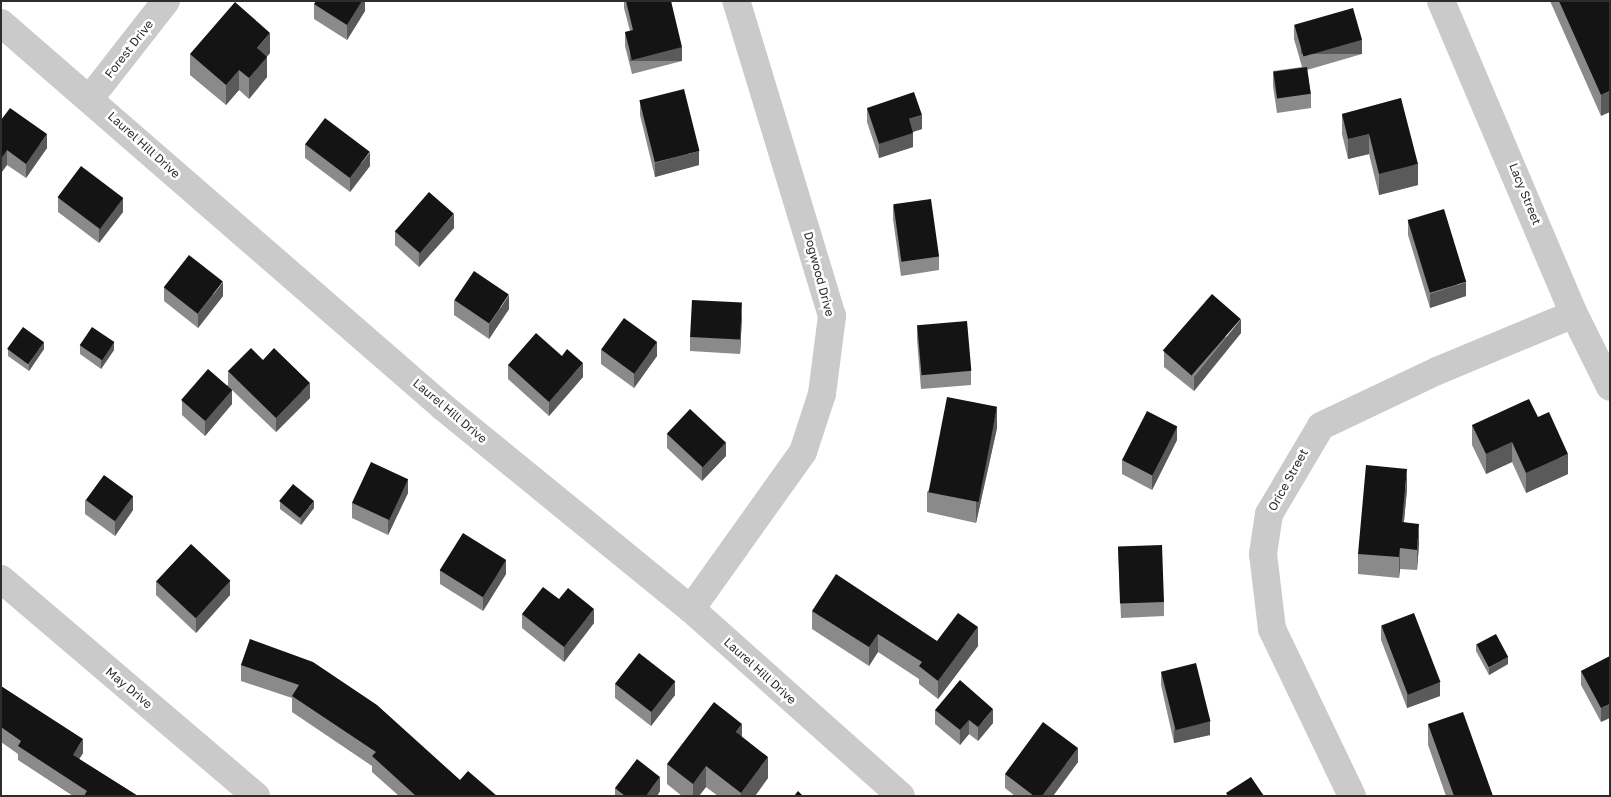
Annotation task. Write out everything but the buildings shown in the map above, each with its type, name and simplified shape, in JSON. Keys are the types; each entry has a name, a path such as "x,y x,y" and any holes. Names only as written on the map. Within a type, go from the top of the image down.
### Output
{"street":[{"name":"Forest Drive","path":"92,97 166,1"},
{"name":"Dogwood Drive","path":"692,609 803,452 822,394 832,316 736,1"},
{"name":"Lacy Street","path":"1441,1 1574,314 1610,387"},
{"name":"Laurel Hill Drive","path":"1,23 92,97 443,407 692,609 901,796"},
{"name":"Orice Street","path":"1352,796 1272,628 1263,569 1269,514 1321,426 1437,371 1574,314"},
{"name":"May Drive","path":"1,579 256,796"}]}
